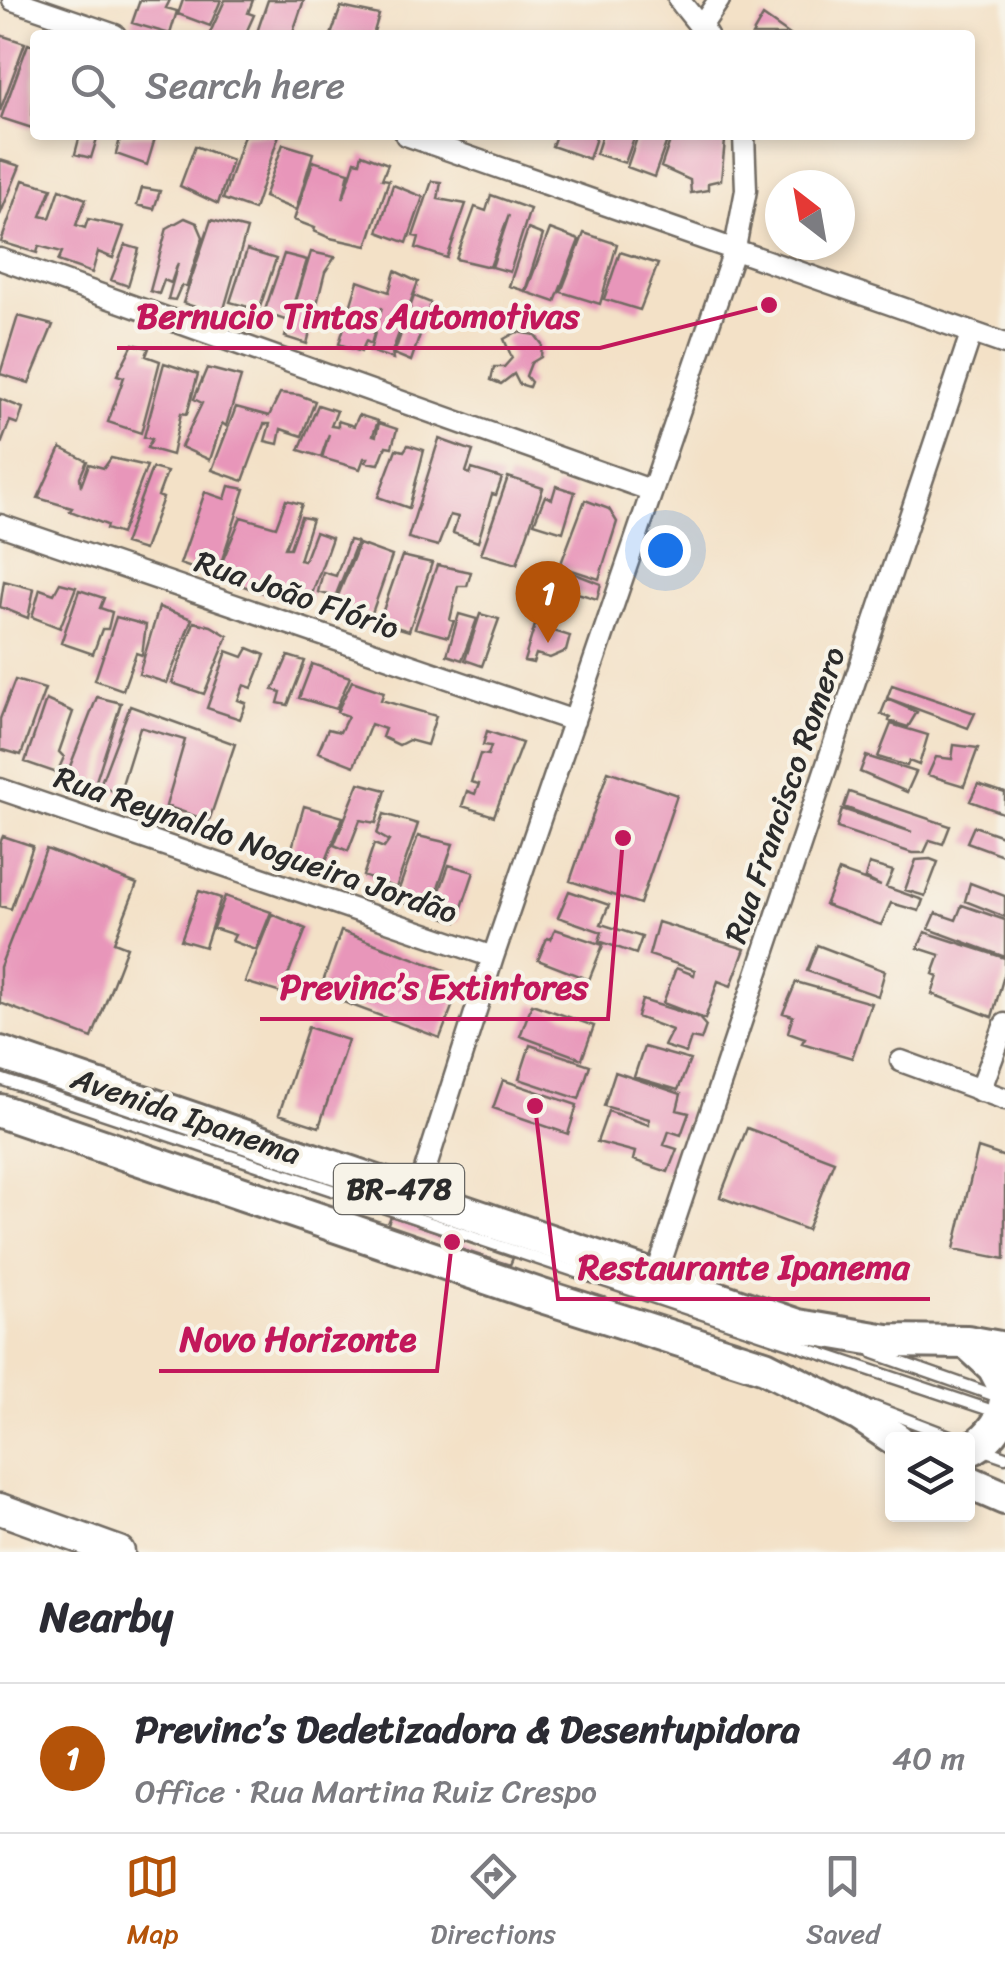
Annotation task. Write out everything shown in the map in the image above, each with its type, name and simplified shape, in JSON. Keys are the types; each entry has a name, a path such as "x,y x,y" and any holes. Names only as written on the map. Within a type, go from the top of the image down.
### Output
{"main road":[{"name":"Avenida Ipanema","path":"0,1053 798,1326 888,1341 966,1342 1005,1348"},
{"name":"Avenida Ipanema","path":"0,1111 765,1368 893,1427"},
{"path":"966,1342 994,1366 1005,1388"},
{"path":"975,1443 1005,1414 1005,1402"},
{"path":"975,1485 1005,1498"}],"street":[{"path":"13,0 100,30"},
{"path":"679,0 704,30 719,0"},
{"path":"421,140 1005,344"},
{"path":"418,1195 493,957 735,248 746,190 744,140"},
{"path":"0,259 650,490"},
{"name":"Rua Francisco Romero","path":"656,1276 971,334"},
{"name":"Rua João Flório","path":"0,525 574,721"},
{"name":"Rua Reynaldo Nogueira Jordão","path":"0,790 493,957"},
{"path":"980,1090 1005,1024"},
{"path":"901,1060 1005,1099"},
{"path":"0,1509 118,1552"}],"lane":[{"path":"0,1080 1005,1414"},
{"path":"0,1102 527,1277"},
{"path":"546,1284 745,1350 893,1427"},
{"path":"798,1326 1005,1402"}],"building":[{"path":"140,0 170,0 166,8 177,11 171,30 132,23"},
{"path":"183,0 221,0 210,26 178,14"},
{"path":"225,0 253,0 248,13 254,15 247,30 211,30"},
{"path":"268,0 304,0 294,30 258,30"},
{"path":"341,7 379,15 374,30 333,30"},
{"path":"763,16 783,30 755,30"},
{"path":"0,35 25,43 0,111"},
{"path":"28,44 30,45 30,127 1,118"},
{"path":"79,140 96,140 91,158 75,154"},
{"path":"120,140 154,140 147,165 116,154"},
{"path":"242,140 277,140 254,210 223,199"},
{"path":"554,140 595,140 589,159 552,146"},
{"path":"600,140 633,140 625,163 596,154"},
{"path":"636,140 667,140 654,177 627,167"},
{"path":"670,140 725,140 721,180 708,183 708,190 691,193 690,180 661,167"},
{"path":"283,144 313,153 296,210 264,197"},
{"path":"195,146 232,160 218,204 180,186"},
{"path":"362,154 388,164 382,179 389,180 367,246 330,238 294,220 313,161 349,172 343,199 355,161 360,162"},
{"path":"0,160 20,166 0,215"},
{"path":"23,180 52,188 41,216 50,218 60,189 86,199 76,225 85,228 88,219 124,227 113,258 98,252 92,273 58,261 62,252 39,246 37,253 1,242"},
{"path":"432,181 441,182 438,199 466,204 447,258 416,248 419,237 413,236"},
{"path":"393,185 423,197 407,243 378,232"},
{"path":"142,188 160,191 154,209 137,205"},
{"path":"491,195 530,209 510,272 492,267 509,215 490,267 456,259 475,207 486,211"},
{"path":"185,218 197,223 203,237 187,286 181,286 175,300 168,299 178,263 171,283 164,280 159,294 150,291 167,228"},
{"path":"211,220 247,229 222,316 183,303"},
{"path":"528,229 543,235 525,291 509,286"},
{"path":"550,229 579,240 555,302 526,292"},
{"path":"584,233 617,244 600,304 561,292"},
{"path":"125,245 139,249 128,286 111,280"},
{"path":"247,250 276,259 259,310 230,302"},
{"path":"311,252 335,257 325,272 307,344 285,337"},
{"path":"620,252 658,264 640,310 604,299"},
{"path":"284,254 307,260 288,321 264,313"},
{"path":"395,271 418,282 392,352 393,359 370,351 382,307 371,344 366,341 361,352 339,344 358,281 389,292"},
{"path":"414,296 431,303 411,361 394,354"},
{"path":"18,316 53,325 29,383 0,374"},
{"path":"517,332 535,335 542,344 541,357 531,363 526,376 531,382 529,387 519,384 514,374 501,384 491,380 494,367 504,367 512,358 504,339"},
{"path":"133,344 149,348 146,356 160,361 141,433 108,422 124,377 117,375"},
{"path":"164,363 198,374 187,414 181,413 172,455 147,448 152,439 144,437"},
{"path":"207,368 241,377 226,426 222,423 210,460 181,447 202,403 194,399"},
{"path":"280,393 315,401 302,436 281,429 278,444 265,441 270,424 264,424 243,481 212,470 236,407 269,416"},
{"path":"0,399 23,408 18,424 10,421 0,447"},
{"path":"318,405 337,411 331,426 338,427 338,421 354,426 359,415 378,421 373,435 376,436 379,423 397,429 392,447 386,446 379,464 364,458 360,469 322,458 329,434 321,457 299,450"},
{"path":"439,439 473,451 466,472 470,474 472,469 502,478 496,495 492,494 478,542 453,533 458,517 450,515 438,546 408,538"},
{"path":"408,445 424,450 409,508 378,497 396,449 404,451"},
{"path":"61,448 87,461 80,477 81,486 89,464 104,468 111,458 147,466 121,534 70,511 72,508 38,498"},
{"path":"152,468 167,472 158,496 163,498 144,550 124,544"},
{"path":"508,477 543,488 517,564 481,554"},
{"path":"229,486 245,489 219,569 241,517 276,527 286,500 302,504 285,548 290,548 301,517 312,519 299,560 304,561 315,532 332,538 307,608 180,564 205,492 225,499"},
{"path":"556,486 575,492 563,532 534,523 545,496 552,499"},
{"path":"585,500 609,509 617,522 599,579 560,566"},
{"path":"349,540 357,542 335,597 318,592 323,572 336,576"},
{"path":"359,544 392,556 371,616 335,603"},
{"path":"402,556 432,563 409,631 379,622"},
{"path":"437,565 471,572 467,586 458,586 448,637 415,628"},
{"path":"560,568 601,584 597,599 554,586"},
{"path":"4,581 34,589 28,618 0,607"},
{"path":"60,583 76,587 60,628 32,617 40,589 54,594"},
{"path":"79,590 104,598 100,608 112,612 108,629 102,629 93,654 61,643"},
{"path":"159,607 192,619 167,683 139,674"},
{"path":"459,614 477,619 462,660 447,655"},
{"path":"480,614 499,619 482,666 465,660"},
{"path":"116,617 146,625 142,655 136,653 123,690 95,680"},
{"path":"194,622 228,636 204,694 172,683"},
{"path":"535,625 570,636 566,651 550,658 536,654 533,663 524,661"},
{"path":"248,648 265,655 252,688 244,685 238,700 246,703 240,719 207,708 227,651 243,657"},
{"path":"288,656 305,661 288,705 278,703 281,692 273,690"},
{"path":"312,664 350,677 336,709 299,698"},
{"path":"15,680 45,689 21,755 0,749 0,719"},
{"path":"352,681 384,692 381,700 436,716 427,745 409,740 399,745 382,737 385,729 371,724 354,766 318,752 328,729 340,732 348,716 337,712"},
{"path":"892,685 975,713 968,728 887,698"},
{"path":"97,697 121,703 95,784 67,774"},
{"path":"887,699 917,712 908,727 881,714"},
{"path":"46,700 73,712 59,752 64,757 57,773 25,762"},
{"path":"130,706 235,744 209,821 166,806 185,740 140,727 119,794 100,785"},
{"path":"891,724 928,735 919,765 909,761 907,766 878,757"},
{"path":"487,731 522,743 494,816 462,806 467,791 475,794 479,784 471,782 480,754 488,755 491,746 483,745"},
{"path":"954,745 978,748 964,786 928,775 936,757 952,759"},
{"path":"866,756 916,772 907,792 860,772"},
{"path":"608,771 677,795 640,904 570,881"},
{"path":"359,783 386,790 376,823 360,820 348,851 334,845"},
{"path":"978,784 1005,793 1005,814 970,801"},
{"path":"849,792 950,826 943,844 930,840 924,853 912,853 837,828 842,809 912,832 844,807"},
{"path":"304,806 343,817 324,866 290,855"},
{"path":"384,814 418,824 396,888 363,876 374,844 384,848 389,841 377,834"},
{"path":"974,826 1005,837 1005,856 967,842"},
{"path":"3,836 33,846 11,909 0,906"},
{"path":"418,836 453,844 430,912 395,900"},
{"path":"46,849 137,884 114,942 127,947 92,1038 0,1003 0,967"},
{"path":"916,860 938,862 925,896 905,890"},
{"path":"869,864 893,871 886,887 923,900 919,911 891,903 881,925 825,905 839,871 881,886 865,878"},
{"path":"449,865 474,872 457,922 432,913"},
{"path":"970,883 1005,896 1005,917 965,901"},
{"path":"199,891 221,898 205,947 181,940"},
{"path":"569,891 609,905 601,924 642,937 636,954 599,941 602,932 558,917"},
{"path":"225,896 271,912 256,950 232,941 235,935 213,928"},
{"path":"962,905 1005,920 1005,957 929,929 936,913 956,920"},
{"path":"272,914 306,929 281,993 245,982"},
{"path":"658,922 745,949 731,986 718,981 705,1019 663,1003 676,968 694,975 695,970 649,955"},
{"path":"555,929 603,945 589,980 538,960"},
{"path":"341,931 445,970 457,994 440,1038 319,993"},
{"path":"925,932 1005,958 1005,972 992,1017 932,994 938,976 933,974 940,955 918,948"},
{"path":"817,945 885,971 878,996 807,971"},
{"path":"796,982 871,1003 852,1058 802,1043 805,1038 788,1032 793,1016 783,1013"},
{"path":"642,1000 698,1017 706,1026 701,1040 691,1038 686,1053 664,1046 672,1030 637,1017"},
{"path":"532,1004 594,1026 582,1059 520,1036"},
{"path":"308,1027 348,1040 319,1127 279,1114"},
{"path":"530,1045 590,1065 579,1099 519,1079"},
{"path":"644,1047 690,1060 678,1090 634,1077"},
{"path":"615,1072 681,1094 677,1110 689,1113 681,1135 669,1131 664,1145 677,1149 668,1172 633,1160 635,1152 597,1142 608,1111 649,1125 649,1119 604,1106"},
{"path":"503,1080 577,1105 568,1134 493,1108"},
{"path":"747,1128 834,1161 807,1230 720,1197"},
{"path":"978,1148 1005,1157 1005,1259 954,1249"},
{"path":"391,1216 513,1258 510,1265 387,1226"}],"place":[{"name":"Bernucio Tintas Automotivas","path":"769,305"},
{"name":"Previnc’s Dedetizadora & Desentupidora","path":"548,643"},
{"name":"Previnc’s Extintores","path":"623,838"},
{"name":"Restaurante Ipanema","path":"535,1106"},
{"name":"Novo Horizonte","path":"452,1242"}]}
